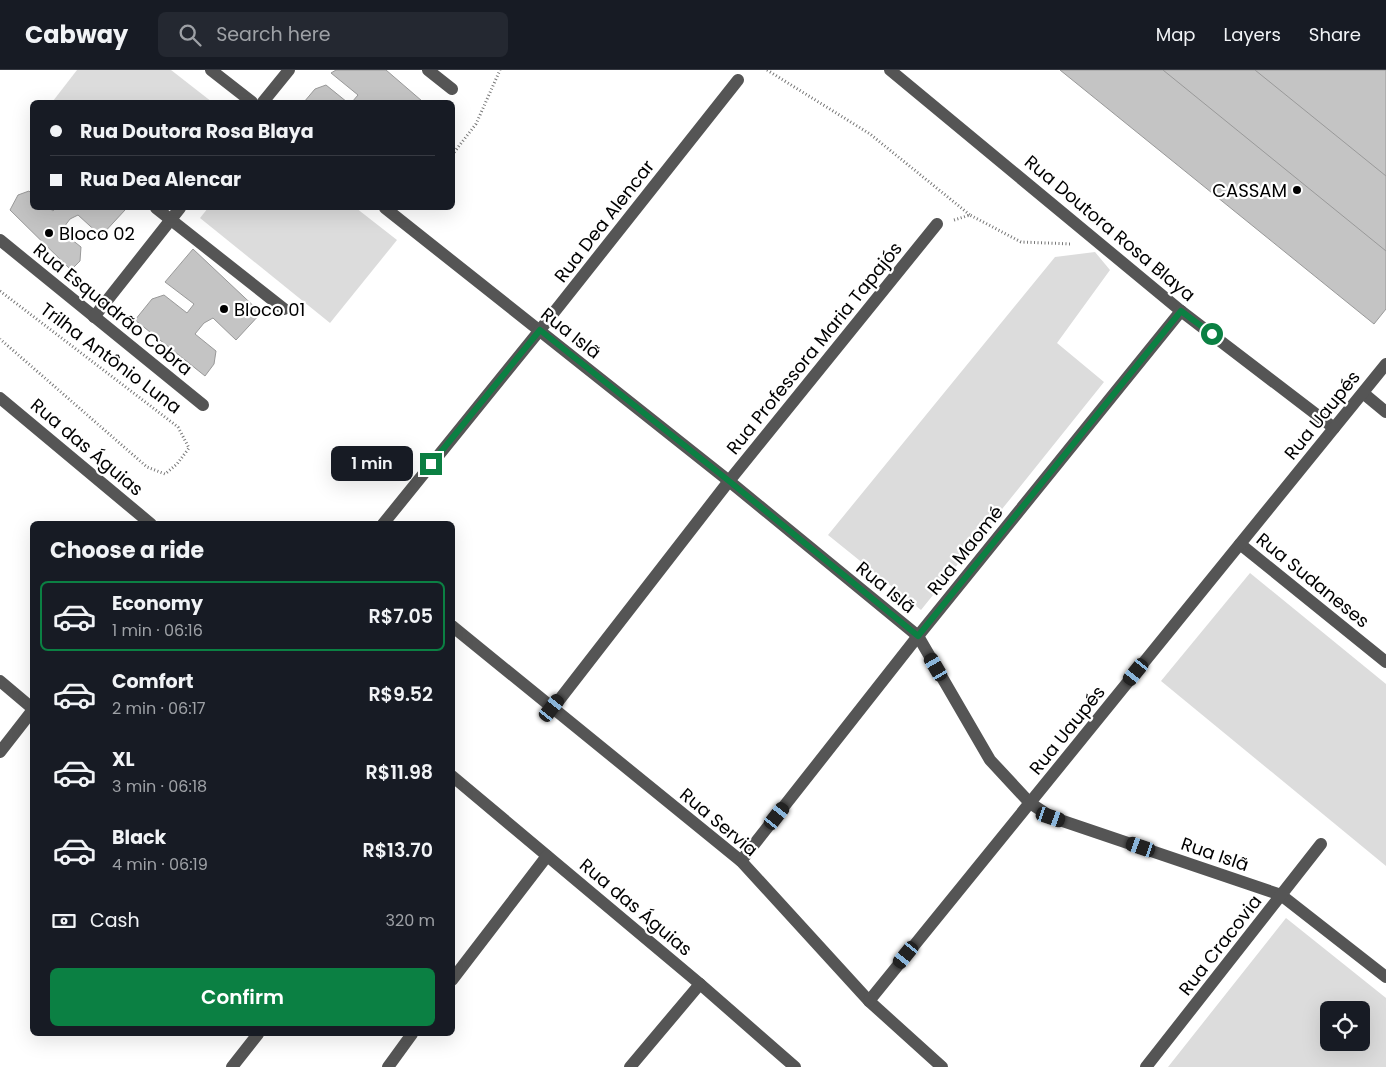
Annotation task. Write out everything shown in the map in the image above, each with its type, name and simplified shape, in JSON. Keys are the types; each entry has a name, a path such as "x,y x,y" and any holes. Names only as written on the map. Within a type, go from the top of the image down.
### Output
{"street":[{"path":"211,70 249,100"},
{"path":"265,100 289,70"},
{"path":"428,70 452,89"},
{"name":"Rua Doutora Rosa Blaya","path":"890,70 1181,311 1334,428"},
{"name":"Rua Dea Alencar","path":"385,521 738,80"},
{"path":"159,210 284,309"},
{"path":"94,317 178,210"},
{"name":"Rua Islã","path":"388,210 729,481 918,636 990,760 1030,803 1051,817 1281,895 1386,977"},
{"name":"Rua Professora Maria Tapajós","path":"552,708 729,481 937,224"},
{"name":"Rua Esquadrão Cobra","path":"0,240 203,405"},
{"name":"Rua Maomé","path":"741,862 918,636 1181,311"},
{"name":"Rua Uaupés","path":"869,1001 1386,364"},
{"path":"1363,393 1386,412"},
{"name":"Rua das Águias","path":"0,398 147,521"},
{"name":"Rua Sudaneses","path":"1240,544 1386,662"},
{"name":"Rua Servia","path":"455,628 741,862 869,1001 942,1067"},
{"path":"0,681 30,708"},
{"path":"0,752 30,713"},
{"name":"Rua das Águias","path":"455,779 700,984 795,1067"},
{"name":"Rua Cracovia","path":"1146,1067 1321,844"},
{"path":"455,976 547,856"},
{"path":"630,1067 700,984"},
{"path":"232,1067 256,1036"},
{"path":"388,1067 411,1036"}],"path":[{"path":"455,151 476,124 500,70"},
{"path":"767,70 870,134 970,215 1022,242 1065,245 1097,240"},
{"path":"937,224 970,215"},
{"name":"Trilha Antônio Luna","path":"0,291 178,427 189,448 177,464 165,474 147,467 0,339"}],"shaded area":[{"path":"77,70 171,70 209,100 54,100"},
{"path":"206,210 359,210 397,240 330,323 200,218"},
{"path":"1095,252 1110,270 1057,343 1104,382 921,610 828,535 1055,257"},
{"path":"1250,573 1386,684 1386,866 1161,681"},
{"path":"1286,918 1386,998 1386,1067 1168,1067"}],"building":[{"path":"336,70 386,70 421,100 354,100 358,95 331,73"},
{"name":"CASSAM","path":"1060,70 1386,70 1386,309 1374,324"},
{"path":"1163,70 1255,70 1386,176 1386,251"},
{"path":"326,85 345,100 306,100 315,89"},
{"name":"Bloco 02","path":"30,192 30,210 125,210 101,236 78,215 70,219 61,231 81,247 80,261 71,270 10,210 18,195"},
{"name":"Bloco 01","path":"193,249 261,313 236,340 213,318 204,323 195,334 216,351 214,364 205,376 135,320 152,299 164,295 187,313 194,304 165,282"}],"place":[{"name":"CASSAM","path":"1297,190"},
{"name":"Bloco 02","path":"49,233"},
{"name":"Bloco 01","path":"224,309"}],"route":[{"path":"431,464 540,330 729,481 918,636 1181,311 1212,334"}]}
